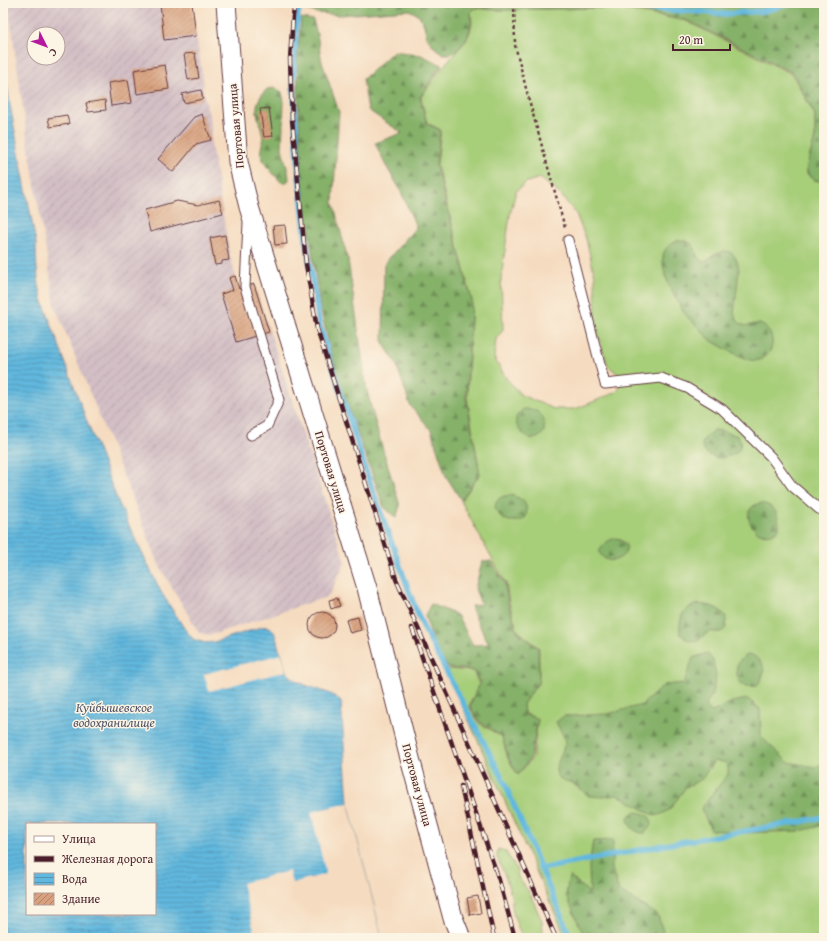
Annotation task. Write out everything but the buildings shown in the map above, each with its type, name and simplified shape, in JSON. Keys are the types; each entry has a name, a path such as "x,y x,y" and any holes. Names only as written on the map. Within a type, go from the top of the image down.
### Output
{"street":[{"name":"Портовая улица","path":"226,3 238,162 248,207 367,588 410,759 453,918 461,938"}],"lane":[{"path":"248,207 245,287 279,400 267,426 251,435"},
{"path":"568,240 605,384 661,378 687,388 722,409 771,457 792,486 819,509 824,511"}],"path":[{"path":"514,3 515,45 568,240"}],"shaded area":[{"path":"8,3 191,3 204,86 202,86 211,124 211,143 230,257 239,288 254,284 345,562 329,596 211,635 199,633 160,567 55,306 26,130"}],"green space":[{"path":"297,3 824,3 824,182 813,179 807,174 807,165 815,138 815,115 793,73 686,20 614,7 503,10 476,8 472,9 471,23 465,41 456,51 450,54 443,54 435,48 427,38 424,25 419,15 409,10 341,15 317,13 306,10"},
{"path":"476,8 503,10 614,8 686,21 792,74 815,115 815,138 807,165 807,174 813,180 824,182 824,938 566,938 465,712 439,661 448,669 473,671 479,684 469,706 479,723 502,737 508,759 518,775 533,757 538,719 524,713 523,704 539,682 539,648 517,630 509,602 506,583 461,501 480,474 467,397 472,301 437,165 441,130 427,123 421,97 444,65 466,41 472,23 472,10","holes":["540,178 561,195 576,214 586,239 595,276 596,329 608,366 621,376 620,388 616,392 575,409 554,409 521,395 506,378 494,358 496,339 503,330 501,278 510,215 516,191 527,182"]},
{"path":"301,18 313,20 322,62 339,112 333,202 348,260 367,391 400,506 396,518 384,507 337,376 320,307 301,172 297,61"},
{"path":"394,51 421,55 442,65 420,97 427,124 440,130 436,166 472,301 466,397 480,474 461,500 446,476 431,430 410,405 396,363 383,343 384,264 416,227 400,189 386,166 375,143 402,133 368,110 363,79"},
{"path":"275,88 282,92 284,102 282,148 289,179 284,183 279,180 263,160 261,152 263,144 262,131 257,113 258,102 261,96 267,89"},
{"path":"678,240 690,243 695,249 699,259 703,262 714,255 726,251 735,257 739,270 734,314 743,325 759,324 768,330 772,343 769,353 765,357 753,361 725,349 711,340 686,315 670,288 664,272 663,264 663,254 666,249"},
{"path":"523,409 536,411 543,418 544,431 538,438 533,439 526,436 518,427 516,418"},
{"path":"714,430 738,436 741,442 738,451 726,457 720,458 708,455 702,444 706,437"},
{"path":"512,495 522,500 526,505 526,517 521,521 510,521 503,519 495,510 497,500 499,498"},
{"path":"761,503 770,506 776,512 779,529 773,534 765,535 759,533 751,524 749,519 751,509 755,505"},
{"path":"616,538 623,542 626,547 622,557 616,560 604,558 599,552 606,542"},
{"path":"491,561 505,583 508,603 517,631 538,648 539,681 523,704 524,714 538,719 531,757 518,775 509,759 502,737 480,722 470,706 480,683 473,670 449,668 438,659 425,615 431,604 457,615 473,645 489,644 471,606 481,604 475,589 482,562"},
{"path":"699,604 708,605 721,611 726,619 726,627 722,631 709,632 694,641 691,641 680,634 681,618 685,611"},
{"path":"707,653 713,661 716,675 713,693 705,706 712,712 732,702 748,699 760,709 761,737 788,762 815,767 824,763 824,825 800,831 747,833 711,830 701,809 728,774 728,766 724,762 714,761 702,779 686,787 670,809 655,816 618,795 602,797 589,796 572,783 557,776 556,768 566,741 556,722 564,716 607,714 642,705 664,685 684,683 693,658"},
{"path":"752,655 760,661 764,668 764,672 757,686 752,687 745,686 739,681 737,669 739,661 742,658"},
{"path":"637,812 647,815 651,821 652,824 645,833 636,831 629,824 629,816"},
{"path":"613,840 612,869 619,891 658,915 665,938 585,938 566,895 569,876 590,893 589,867 593,841"},
{"path":"498,849 505,851 516,868 518,877 529,892 542,921 543,931 534,938 523,938 517,925 513,912 511,895 497,857"}],"water":[{"name":"Куйбышевское водохранилище","path":"3,57 10,105 36,243 37,271 42,299 117,499 161,592 184,628 193,639 205,643 214,642 262,627 269,627 273,630 275,635 287,672 300,682 336,697 341,702 348,803 382,938 3,938"}],"pier":[{"path":"282,654 286,671 209,691 204,674"},
{"path":"348,803 382,938 256,938 242,883 289,871 292,883 326,874 311,812"}],"waterway":[{"path":"300,3 296,27 293,81 299,175 306,240 319,323 366,471 414,605 425,631 502,777 541,869 681,842 824,817"},
{"path":"611,3 649,9 725,14 764,11 791,3"},
{"path":"541,869 571,938"}],"railway":[{"path":"295,3 290,59 292,119 306,264 317,329 396,579 556,938"},
{"path":"412,628 499,880 515,938"},
{"path":"461,786 494,938"}]}
